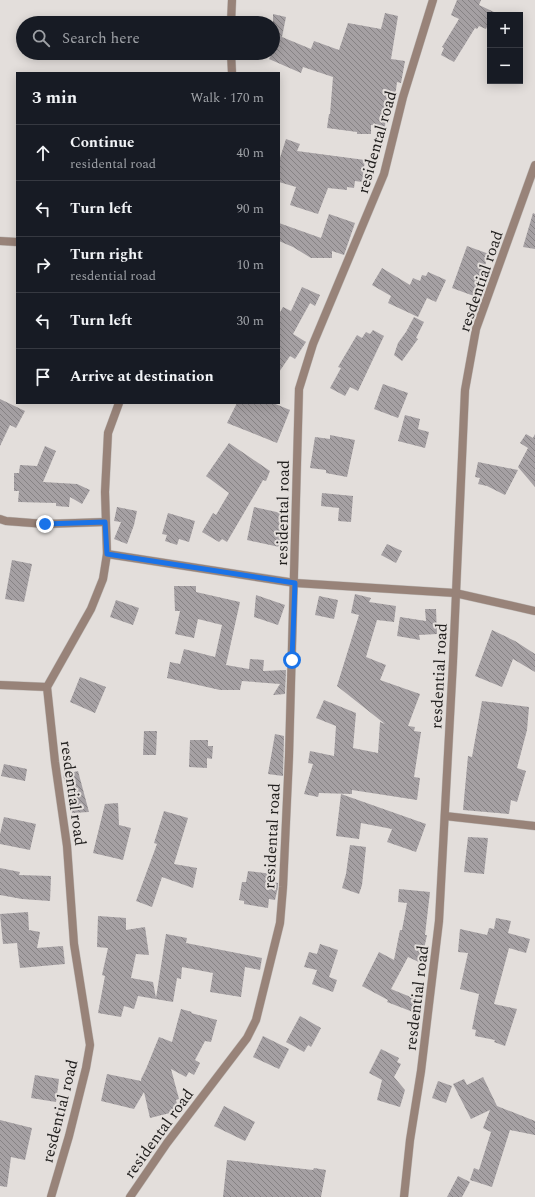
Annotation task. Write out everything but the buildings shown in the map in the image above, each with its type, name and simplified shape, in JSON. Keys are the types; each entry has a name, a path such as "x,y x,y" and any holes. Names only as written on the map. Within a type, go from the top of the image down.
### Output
{"street":[{"path":"231,16 232,0"},
{"name":"residental road","path":"130,1197 167,1143 248,1038 256,1020 280,923 283,887 295,583 299,389 313,344 384,174 404,97 433,0"},
{"path":"231,60 232,72"},
{"name":"resdential road","path":"404,1197 410,1140 421,1071 439,921 453,661 465,390 476,329 535,165"},
{"path":"0,241 16,242"},
{"path":"0,685 47,687 91,609 103,579 107,554 105,492 108,433 119,404"},
{"path":"0,519 6,521 45,524 105,522"},
{"path":"107,554 295,583 455,593 535,611"},
{"name":"resdential road","path":"47,687 55,762 68,846 74,944 90,1045 86,1068 69,1136 51,1197"},
{"path":"445,816 535,826"}],"route":[{"path":"45,524 105,522 107,554 295,583 292,660"}]}
